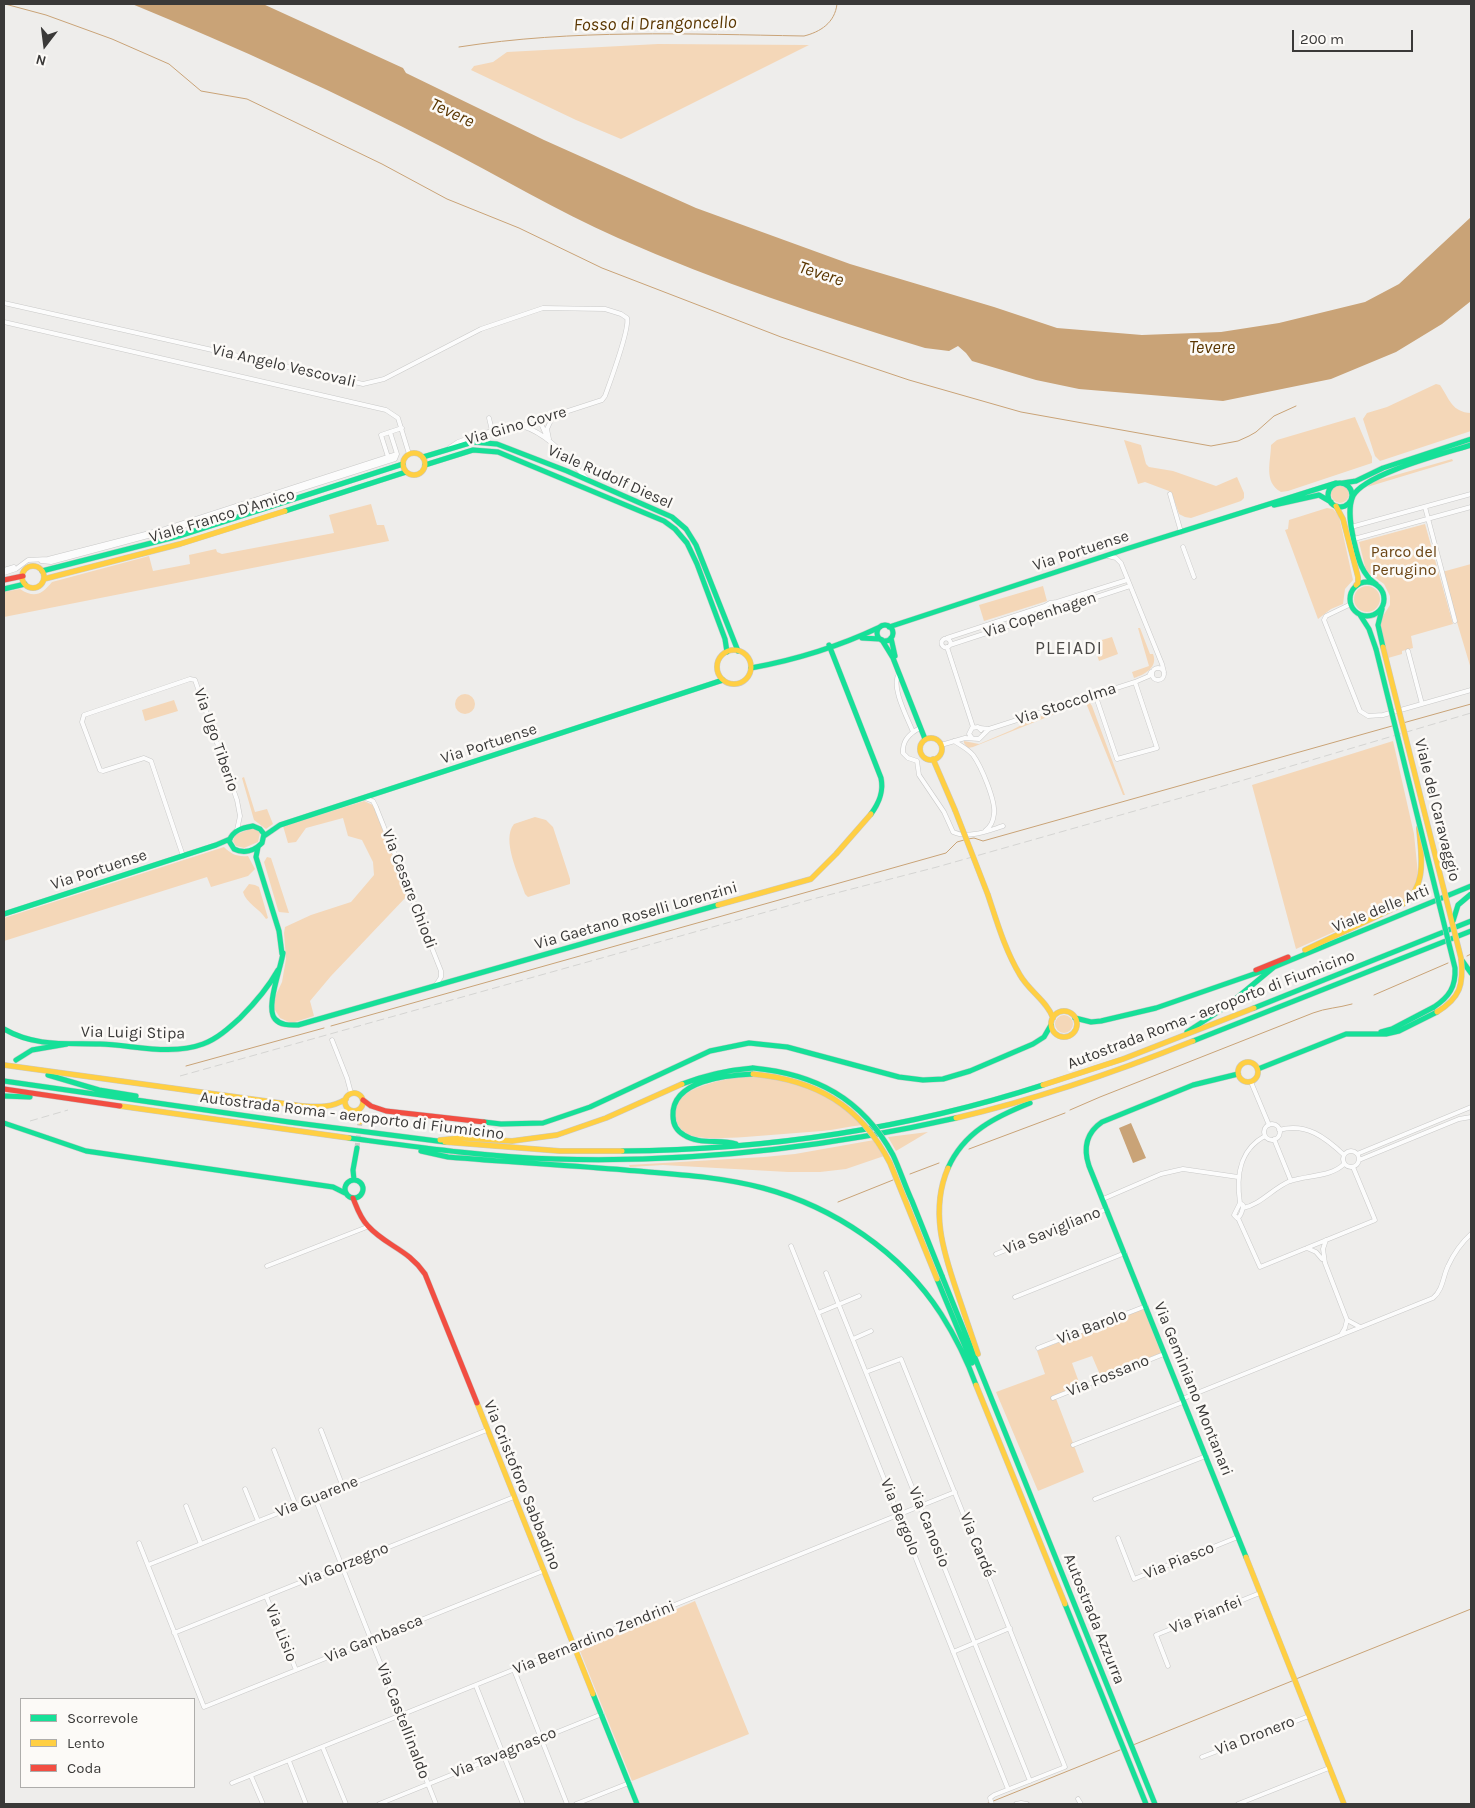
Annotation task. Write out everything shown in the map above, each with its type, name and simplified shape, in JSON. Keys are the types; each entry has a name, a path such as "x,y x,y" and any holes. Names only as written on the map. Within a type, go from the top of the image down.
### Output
{"main road":[{"path":"1343,483 1352,491 1351,527 1363,572 1368,579 1376,584 1384,596 1383,606 1376,614 1360,615 1355,612 1351,604 1350,594 1358,584 1358,577 1342,516 1333,504 1328,491 1336,483 1356,481 1380,469 1471,438"},
{"name":"Viale Rudolf Diesel","path":"423,457 473,442 497,444 588,480 665,514 686,529 700,554 738,651"},
{"path":"1333,504 1347,504 1362,486 1376,478 1471,445"},
{"name":"Viale Rudolf Diesel","path":"425,465 470,451 485,450 498,452 633,506 666,522 679,532 689,548 725,639 727,652"},
{"path":"417,453 423,457 425,465 422,471 416,475 406,472 403,464 404,458 409,454 417,453"},
{"name":"Viale Franco D'Amico","path":"42,571 172,538 403,464"},
{"name":"Viale Franco D'Amico","path":"44,579 180,544 406,472"},
{"name":"Via Portuense","path":"889,627 1104,556 1336,483"},
{"name":"Via Portuense","path":"1257,508 1319,495 1333,504"},
{"path":"4,580 23,576 29,567 36,567 42,571 44,579 41,585 34,588 25,584 4,589"},
{"path":"23,576 25,584"},
{"path":"1356,585 1366,582 1376,584"},
{"name":"Viale del Caravaggio","path":"1383,606 1378,625 1461,958 1463,977 1460,990 1450,1003 1436,1009"},
{"name":"Viale del Caravaggio","path":"1360,615 1369,629 1376,649 1455,972 1455,983 1452,992 1436,1009"},
{"name":"Via Portuense","path":"892,636 900,626 914,618"},
{"path":"751,668 778,663 857,638 884,625 889,627 892,636 896,666"},
{"path":"880,627 878,633 896,666 926,739"},
{"path":"857,638 887,640 892,636"},
{"name":"Via Gaetano Roselli Lorenzini","path":"283,953 282,967 270,1006 277,1020 286,1025 295,1025 805,881 815,875 874,810 880,799 882,787 880,774 830,645"},
{"path":"738,651 746,655 751,668 747,678 733,684 723,680 718,670 718,665 719,659 727,652 738,651"},
{"name":"Via Portuense","path":"264,836 280,825 723,680"},
{"path":"926,739 935,739 941,746 939,756 933,759 927,759 923,756 920,747 926,739"},
{"path":"917,762 923,756"},
{"path":"4,1065 288,1104 332,1106 346,1099 351,1093 360,1095 371,1106 386,1111 496,1123 536,1124 561,1118 587,1108 704,1054 733,1045 760,1043 778,1045 894,1076 933,1080 966,1073 1044,1037 1053,1018 1049,1007 1030,990 1019,972 933,759"},
{"name":"Viale delle Arti","path":"1240,978 1309,949 1403,904 1415,895 1420,883 1419,825"},
{"path":"258,847 239,851 231,846 230,839 236,830 251,826 261,828 264,836 258,847 256,857 279,931 283,953"},
{"name":"Via Portuense","path":"4,914 230,839"},
{"name":"Viale delle Arti","path":"1049,1007 1070,1013 1075,1018 1096,1022 1131,1015 1274,967 1471,886"},
{"path":"1455,934 1453,920 1455,909 1462,900 1471,894"},
{"name":"Autostrada Roma - aeroporto di Fiumicino","path":"4,1081 437,1142 519,1149 599,1152 656,1151 739,1145 863,1130 971,1107 1079,1075 1172,1042 1471,921"},
{"name":"Autostrada Roma - aeroporto di Fiumicino","path":"4,1089 398,1145 476,1154 563,1159 640,1159 723,1155 800,1147 878,1135 980,1114 1068,1088 1117,1072 1471,932"},
{"name":"Viale delle Arti","path":"1301,956 1309,949"},
{"name":"Via Luigi Stipa","path":"68,1044 173,1048 193,1046 206,1042 214,1038 241,1016 267,988 277,972 283,953"},
{"path":"1461,958 1471,973"},
{"path":"1172,1042 1221,1011 1274,967"},
{"path":"1258,1069 1343,1036 1357,1033 1386,1034 1397,1032 1436,1009"},
{"path":"1053,1018 1062,1012"},
{"path":"1051,1025 1054,1033 1057,1035 1061,1037 1069,1036 1075,1030 1075,1018"},
{"path":"4,1030 28,1040 68,1044"},
{"path":"16,1060 32,1050 68,1044"},
{"path":"1247,1062 1254,1064 1258,1069 1256,1078 1251,1082 1244,1082 1238,1074 1241,1065 1247,1062"},
{"path":"21,1067 29,1071 51,1075 92,1088 128,1094 166,1104"},
{"path":"437,1142 451,1138 510,1141 556,1135 609,1118 705,1075 730,1069 753,1071 788,1078 818,1089 842,1103 866,1126 879,1143 940,1277 1010,1442"},
{"path":"739,1145 727,1141 708,1142 685,1136 674,1125 673,1110 679,1097 693,1086 753,1071"},
{"name":"Via Geminiano Montanari","path":"1238,1074 1188,1087 1102,1122 1095,1127 1086,1140 1085,1152 1344,1804"},
{"path":"1010,1442 946,1261 938,1223 938,1198 949,1166 958,1151 974,1132 1000,1116 1068,1088"},
{"path":"4,1096 30,1097 44,1095"},
{"path":"346,1099 346,1105 349,1110 358,1110 362,1106 363,1100"},
{"path":"358,1110 360,1122"},
{"path":"4,1123 56,1142 92,1152 333,1187 345,1193 348,1197 353,1198 358,1197 363,1190 361,1184 354,1180"},
{"path":"398,1145 448,1156 700,1176 728,1180 778,1192 824,1211 854,1228 896,1261 940,1312 956,1339 1003,1446"},
{"path":"354,1180 353,1170 357,1148"},
{"path":"345,1193 346,1184 354,1180"},
{"name":"Via Cristoforo Sabbadino","path":"353,1198 357,1212 367,1227 422,1268 637,1804"},
{"path":"940,1277 1003,1446"},
{"name":"Autostrada Azzurra","path":"1010,1442 1156,1804"},
{"name":"Autostrada Azzurra","path":"1003,1446 1146,1804"}],"street":[{"name":"Via Angelo Vescovali","path":"4,302 363,384 384,379 481,329 543,308 612,311"},
{"name":"Via Gino Covre","path":"447,450 460,441 492,431 522,426 600,401 604,397 628,321 626,317 612,311"},
{"path":"4,322 386,410 398,418 409,454"},
{"path":"550,441 547,429 553,416"},
{"path":"489,418 492,431"},
{"path":"540,420 544,433 550,441 588,480"},
{"path":"522,426 536,431 550,441"},
{"path":"388,457 381,435 402,428"},
{"path":"4,572 14,570 29,560 51,562 174,529 394,459 397,454 390,432"},
{"path":"37,560 87,550 166,529 397,454"},
{"path":"1170,494 1181,532"},
{"path":"1351,527 1471,494"},
{"path":"1425,507 1455,621"},
{"path":"1354,539 1471,507"},
{"path":"1183,548 1194,577"},
{"path":"1126,549 1120,557 1121,563 1127,580 1158,655 1164,672 1164,676 1157,680 1153,679 1152,670 1158,662 1158,655"},
{"path":"1104,556 1114,557 1121,563"},
{"name":"Via Copenhagen","path":"947,638 1127,580"},
{"name":"Via Copenhagen","path":"949,646 1130,586"},
{"path":"1048,604 1047,607 1052,611 1056,608 1053,603"},
{"path":"1351,604 1326,616 1324,620 1360,711 1368,716 1383,715 1471,690"},
{"path":"949,646 941,644 943,639 947,638 950,642 949,646 973,728"},
{"path":"1408,651 1422,704"},
{"path":"1152,670 1160,668 1164,672"},
{"name":"Via Stoccolma","path":"1143,679 1152,670"},
{"path":"899,674 896,679 896,687 913,732"},
{"name":"Via Ugo Tiberio","path":"183,856 151,760 144,758 103,771 100,770 82,722 82,718 85,715 190,679 195,680 237,800 240,816 236,830"},
{"name":"Via Stoccolma","path":"982,734 989,729 1096,694 1143,679 1153,679"},
{"path":"1096,694 1117,758 1157,748 1135,682"},
{"path":"920,728 913,732 905,742 903,752 908,758 917,762 919,775 944,812 953,832 960,835 983,832 1003,826"},
{"path":"962,738 979,740 982,734 980,728 973,728"},
{"path":"941,746 962,738 973,728"},
{"name":"Via Stoccolma","path":"980,728 989,729"},
{"path":"970,732 972,738"},
{"path":"954,741 974,753 990,795 995,813 991,826 983,832"},
{"name":"Via Cesare Chiodi","path":"363,798 372,800 376,807 441,971 441,979 435,986"},
{"path":"332,1040 348,1078 351,1093"},
{"path":"1251,1082 1269,1125"},
{"path":"1344,1164 1344,1155 1350,1151 1357,1154 1471,1107"},
{"path":"1344,1164 1348,1167 1353,1167 1357,1165 1359,1160 1459,1119 1471,1117"},
{"path":"1269,1125 1276,1126 1279,1130 1296,1129 1317,1133 1328,1140 1344,1155"},
{"path":"1269,1125 1264,1130 1265,1136 1270,1140 1278,1136 1279,1130"},
{"path":"1265,1136 1254,1143 1246,1152 1238,1176 1240,1202 1234,1216 1238,1218 1260,1267 1375,1220 1353,1167"},
{"path":"1274,1139 1291,1181"},
{"path":"1357,1154 1359,1160"},
{"path":"1238,1218 1243,1208 1252,1205 1275,1188 1310,1175 1335,1172 1344,1164"},
{"path":"1103,1199 1161,1174 1177,1170 1238,1176"},
{"path":"1240,1202 1243,1208"},
{"name":"Via Savigliano","path":"996,1254 1107,1209"},
{"path":"267,1266 367,1227"},
{"path":"1073,1445 1437,1295 1454,1253 1471,1234"},
{"path":"1326,1240 1323,1249 1325,1263 1347,1320 1361,1327"},
{"path":"1316,1244 1323,1249"},
{"path":"1316,1244 1316,1252"},
{"name":"Via Bergolo","path":"791,1246 1008,1789"},
{"path":"1307,1248 1316,1252 1325,1263"},
{"path":"1016,1297 1125,1253"},
{"name":"Via Canosio","path":"826,1273 1030,1781"},
{"path":"818,1313 859,1296"},
{"name":"Via Barolo","path":"1038,1348 1146,1306"},
{"path":"1341,1335 1347,1320"},
{"path":"853,1339 872,1331"},
{"name":"Via Fossano","path":"1053,1398 1164,1354"},
{"name":"Via Cardé","path":"866,1372 902,1359 1066,1767 1030,1781"},
{"path":"321,1430 343,1487"},
{"name":"Via Guarene","path":"148,1565 487,1430"},
{"path":"274,1450 296,1506"},
{"path":"1094,1498 1206,1456"},
{"path":"244,1489 258,1521"},
{"name":"Via Bernardino Zendrini","path":"232,1784 955,1492"},
{"name":"Via Gorzegno","path":"174,1633 514,1497"},
{"name":"Via Castellinaldo","path":"315,1498 436,1804"},
{"path":"186,1506 201,1544"},
{"name":"Via Piasco","path":"1118,1538 1134,1579 1238,1537"},
{"path":"139,1542 174,1633"},
{"name":"Via Gambasca","path":"174,1633 204,1707 543,1571"},
{"name":"Via Pianfei","path":"1168,1666 1156,1635 1260,1593"},
{"name":"Via Lisio","path":"266,1596 296,1670"},
{"path":"953,1652 1010,1628"},
{"path":"514,1670 567,1804"},
{"path":"476,1686 523,1804"},
{"name":"Via Tavagnasco","path":"379,1804 602,1714"},
{"name":"Via Dronero","path":"1202,1757 1308,1716"},
{"path":"323,1748 346,1804"},
{"path":"289,1761 306,1804"},
{"path":"1238,1804 1329,1768"},
{"path":"251,1776 263,1804"},
{"path":"991,1803 991,1796 1030,1781"},
{"path":"576,1804 629,1783"},
{"path":"1078,1799 1081,1804"},
{"path":"1016,1804 1026,1804"}],"green space":[{"path":"658,44 809,45 621,139 576,120 471,70 474,66 493,62 507,52"},
{"path":"1436,384 1440,385 1455,408 1471,413 1471,431 1380,461 1375,456 1363,419 1367,413 1387,407"},
{"path":"1355,417 1372,457 1372,463 1288,491 1281,492 1275,488 1269,471 1271,445 1277,440"},
{"path":"1124,440 1141,445 1146,464 1149,467 1173,471 1216,486 1237,477 1244,493 1244,498 1241,501 1191,518 1185,517 1179,514 1172,494 1169,491 1145,482 1138,484"},
{"path":"1452,459 1453,461 1367,487 1375,481"},
{"path":"1340,485 1346,488 1349,494 1346,500 1340,503 1334,500 1331,494 1334,488"},
{"path":"371,504 377,525 384,525 389,541 4,617 4,592 20,589 30,594 38,594 45,590 52,582 149,556 153,571 190,564 189,555 216,549 217,552 222,554 334,533 329,515"},
{"path":"1327,508 1333,509 1339,516 1353,580 1345,589 1343,604 1331,609 1318,619 1285,530 1288,529 1289,520"},
{"name":"Parco del Perugino","path":"1425,524 1453,624 1411,636 1413,648 1388,658 1380,624 1390,605 1390,596 1384,584 1366,571 1359,542"},
{"path":"1471,564 1471,669 1442,572"},
{"path":"1043,586 1047,601 984,621 979,605"},
{"path":"1367,586 1376,590 1380,599 1376,608 1367,612 1358,608 1354,599 1358,590"},
{"path":"1138,628 1140,628 1150,654 1153,654 1154,663 1147,672 1134,678 1132,672 1149,666"},
{"path":"1112,637 1118,654 1099,661 1094,646 1095,642"},
{"path":"465,694 472,697 475,704 472,711 465,714 458,711 455,704 458,697"},
{"path":"174,700 178,711 145,721 142,710"},
{"path":"1086,703 1090,703 1092,706 1125,795 1123,795"},
{"path":"1065,708 1067,709 973,747 968,748 964,743 964,741 979,744 1033,719"},
{"path":"1393,741 1414,834 1418,874 1415,891 1407,899 1296,949 1252,785"},
{"path":"244,777 255,812 267,809 273,824 266,829 254,820 242,778"},
{"path":"364,801 373,805 407,891 407,896 331,976 310,1001 314,1016 289,1022 280,1018 275,1010 274,999 282,982 286,959 285,927 311,915 351,902 374,875 373,862 362,840 348,836 343,818 306,828 296,842 288,843 283,826"},
{"path":"535,817 546,820 553,827 570,884 528,897 525,894 515,868 509,839 510,831 514,824"},
{"path":"252,828 260,833 258,842 244,848 236,846 233,841 235,835"},
{"path":"224,847 229,852 248,856 255,869 248,876 211,887 207,877 4,941 4,918"},
{"path":"267,857 271,858 289,913 279,912 278,910 264,862"},
{"path":"249,884 259,887 268,918 266,919 245,896 243,892"},
{"path":"1060,1015 1068,1015 1073,1020 1071,1031 1060,1033 1055,1028 1055,1020"},
{"path":"745,1076 780,1079 810,1088 836,1102 863,1125 822,1131 720,1138 702,1138 683,1131 676,1120 675,1109 680,1100 699,1087"},
{"path":"928,1132 896,1151 888,1137"},
{"path":"874,1140 884,1156 846,1169 820,1172 663,1165 630,1167 629,1165 795,1154"},
{"path":"1144,1308 1161,1353 1101,1377 1092,1356 1072,1363 1080,1385 1055,1396 1084,1472 1038,1491 996,1392 1045,1374 1037,1351"},
{"path":"695,1601 749,1734 632,1781 580,1651"}],"water":[{"name":"Tevere","path":"132,4 263,4 403,68 406,73 544,140 696,208 850,264 1057,328 1142,335 1221,332 1279,323 1365,302 1399,284 1471,217 1471,301 1442,324 1396,352 1331,379 1223,401 1079,389 1036,380 972,361 958,346 949,351 925,348 770,298 655,254 573,216 440,146 326,90 249,54"},
{"path":"1131,1123 1146,1158 1133,1163 1119,1128"}],"waterway":[{"path":"5,4 46,15 112,39 169,64 201,91 247,99 382,164 447,199 519,228 602,268 781,337 909,380 1021,412 1211,446 1238,441 1249,436 1274,416 1296,406"},
{"name":"Fosso di Drangoncello","path":"459,47 502,41 588,35 804,36 826,26 836,11 837,4"},
{"path":"1403,723 1471,704"},
{"path":"968,839 974,838 983,841 1392,726"},
{"path":"331,1026 946,853 957,842 964,840"},
{"path":"1467,956 1471,954"},
{"path":"1374,995 1448,963"},
{"path":"1070,1110 1313,1013 1352,1004"},
{"path":"186,1066 324,1028"},
{"path":"969,1149 1065,1113"},
{"path":"910,1174 939,1163"},
{"path":"838,1202 893,1180"},
{"path":"1296,1679 1471,1609"},
{"path":"1133,1745 1292,1681"},
{"path":"986,1804 1120,1750"}],"tunnel":[{"path":"357,1148 360,1122"}],"railway":[{"path":"180,1076 809,900 937,867 1471,713"},
{"path":"30,1121 68,1110"}],"traffic: fast":[{"path":"1343,483 1356,481 1383,468 1471,439"},
{"path":"423,457 473,442 497,444 567,471 672,517 686,529 696,545 738,651"},
{"path":"1376,584 1367,575 1357,553 1350,518 1353,496 1360,488 1389,472 1471,445"},
{"path":"425,465 473,450 498,452 664,521 675,529 687,543 697,564 725,639 727,652"},
{"path":"42,571 179,536 403,464"},
{"path":"285,511 406,472"},
{"path":"889,627 1126,549 1336,483"},
{"path":"1340,483 1345,484 1351,490 1352,495 1351,500 1345,506 1340,507 1335,506 1329,500 1328,495 1329,490 1335,484 1340,483"},
{"path":"1274,505 1319,495 1331,502"},
{"path":"1367,582 1374,583 1379,587 1383,592 1384,599 1383,606 1379,611 1374,615 1367,616 1360,615 1355,611 1351,606 1350,599 1351,592 1355,587 1360,583 1367,582"},
{"path":"4,589 25,584"},
{"path":"1382,609 1378,625 1383,647"},
{"path":"1360,615 1369,629 1376,649"},
{"path":"885,625 893,633 885,641 877,633 885,625"},
{"path":"751,668 817,652 880,627"},
{"path":"862,638 880,639"},
{"path":"891,638 895,656"},
{"path":"882,640 893,658 925,739"},
{"path":"829,645 881,778 882,788 880,797 871,814"},
{"path":"1376,649 1455,968 1453,986 1448,995 1434,1007"},
{"path":"264,836 280,825 723,680"},
{"path":"253,826 260,829 264,834 262,843 249,851 234,849 229,841 233,834 253,826"},
{"path":"4,914 230,839"},
{"path":"258,847 256,857 279,931 282,954"},
{"path":"1075,1018 1091,1022 1101,1021 1156,1008 1274,967 1471,886"},
{"path":"1453,921 1458,905 1471,894"},
{"path":"283,953 274,987 272,1014 280,1023 298,1025 718,905"},
{"path":"1254,1008 1471,921"},
{"path":"1193,1041 1471,931"},
{"path":"1461,959 1471,973"},
{"path":"1187,1032 1227,1006 1274,967"},
{"path":"4,1029 27,1039 51,1043 100,1044 165,1050 191,1047 213,1039 236,1022 261,995 278,970"},
{"path":"1381,1032 1392,1029 1434,1007"},
{"path":"1258,1069 1346,1034 1386,1034 1399,1031 1437,1012"},
{"path":"484,1122 501,1124 543,1123 590,1107 710,1051 749,1043 787,1047 899,1077 923,1080 943,1079 970,1071 1033,1044 1044,1037 1051,1025"},
{"path":"16,1060 32,1050 67,1044"},
{"path":"682,1084 717,1073 753,1068"},
{"path":"753,1068 776,1071 816,1083 835,1092 867,1118 881,1135 893,1155 942,1276"},
{"path":"736,1144 696,1140 684,1135 677,1129 674,1122 675,1104 681,1094 703,1082 716,1078 753,1074"},
{"path":"1238,1074 1193,1085 1102,1122 1089,1136 1086,1153 1089,1166 1246,1557"},
{"path":"48,1075 99,1090 136,1096"},
{"path":"4,1081 289,1122 445,1142"},
{"path":"622,1151 676,1150 729,1146 835,1134 940,1114 1043,1085"},
{"path":"4,1096 30,1097"},
{"path":"948,1168 963,1145 982,1127 1030,1103"},
{"path":"349,1138 504,1156 607,1160 707,1156 807,1145 857,1138 956,1118"},
{"path":"4,1123 86,1151 333,1187 345,1193"},
{"path":"354,1180 353,1170 357,1148"},
{"path":"421,1151 448,1157 712,1178 746,1184 789,1196 815,1207 864,1235 906,1271 925,1292 946,1322 965,1357 976,1385"},
{"path":"354,1180 360,1183 363,1189 360,1195 354,1198 348,1195 345,1189 348,1183 354,1180"},
{"path":"942,1276 1155,1804"},
{"path":"937,1279 972,1363"},
{"path":"1065,1604 1146,1804"},
{"path":"593,1694 637,1804"}],"traffic: slow":[{"path":"414,453 422,456 425,464 422,472 414,475 406,472 403,464 406,456 414,453"},
{"path":"1336,506 1343,519 1358,577 1356,585"},
{"path":"44,579 180,544 285,511"},
{"path":"33,566 41,569 44,577 41,585 33,588 25,585 22,577 25,569 33,566"},
{"path":"1383,647 1461,958 1462,976 1459,990 1451,1001 1437,1012"},
{"path":"734,650 746,655 751,667 746,679 734,684 722,679 717,667 722,655 734,650"},
{"path":"931,738 939,741 942,749 939,757 931,760 923,757 920,749 923,741 931,738"},
{"path":"933,759 955,810"},
{"path":"955,810 988,895"},
{"path":"718,905 811,879 871,814"},
{"path":"1305,950 1403,904 1411,896 1420,879 1419,828"},
{"path":"988,895 1010,956 1024,981 1047,1006 1053,1018"},
{"path":"1043,1085 1123,1059 1254,1008"},
{"path":"1064,1011 1073,1015 1077,1024 1073,1033 1064,1037 1055,1033 1051,1024 1055,1015 1064,1011"},
{"path":"956,1118 987,1111 1076,1084 1193,1041"},
{"path":"1248,1062 1255,1065 1258,1072 1255,1079 1248,1082 1241,1079 1238,1072 1241,1065 1248,1062"},
{"path":"4,1065 302,1106 319,1107 346,1099"},
{"path":"753,1074 797,1082 816,1090 834,1099 865,1125 890,1163 937,1279"},
{"path":"440,1140 461,1138 512,1141 557,1135 606,1118 682,1084"},
{"path":"354,1093 360,1096 363,1102 360,1108 354,1111 348,1108 345,1102 348,1096 354,1093"},
{"path":"120,1106 349,1138"},
{"path":"358,1110 360,1122"},
{"path":"445,1142 560,1151 622,1151"},
{"path":"948,1168 940,1199 939,1215 943,1246 978,1354"},
{"path":"976,1385 1065,1604"},
{"path":"477,1403 593,1694"},
{"path":"1246,1557 1344,1804"}],"traffic: jam":[{"path":"4,580 23,576"},
{"path":"1256,970 1288,957"},
{"path":"4,1089 120,1106"},
{"path":"363,1100 371,1106 386,1111 484,1122"},
{"path":"353,1198 365,1223 375,1233 404,1253 425,1274 477,1403"}],"district":[{"name":"PLEIADI","path":"1069,649"}]}
